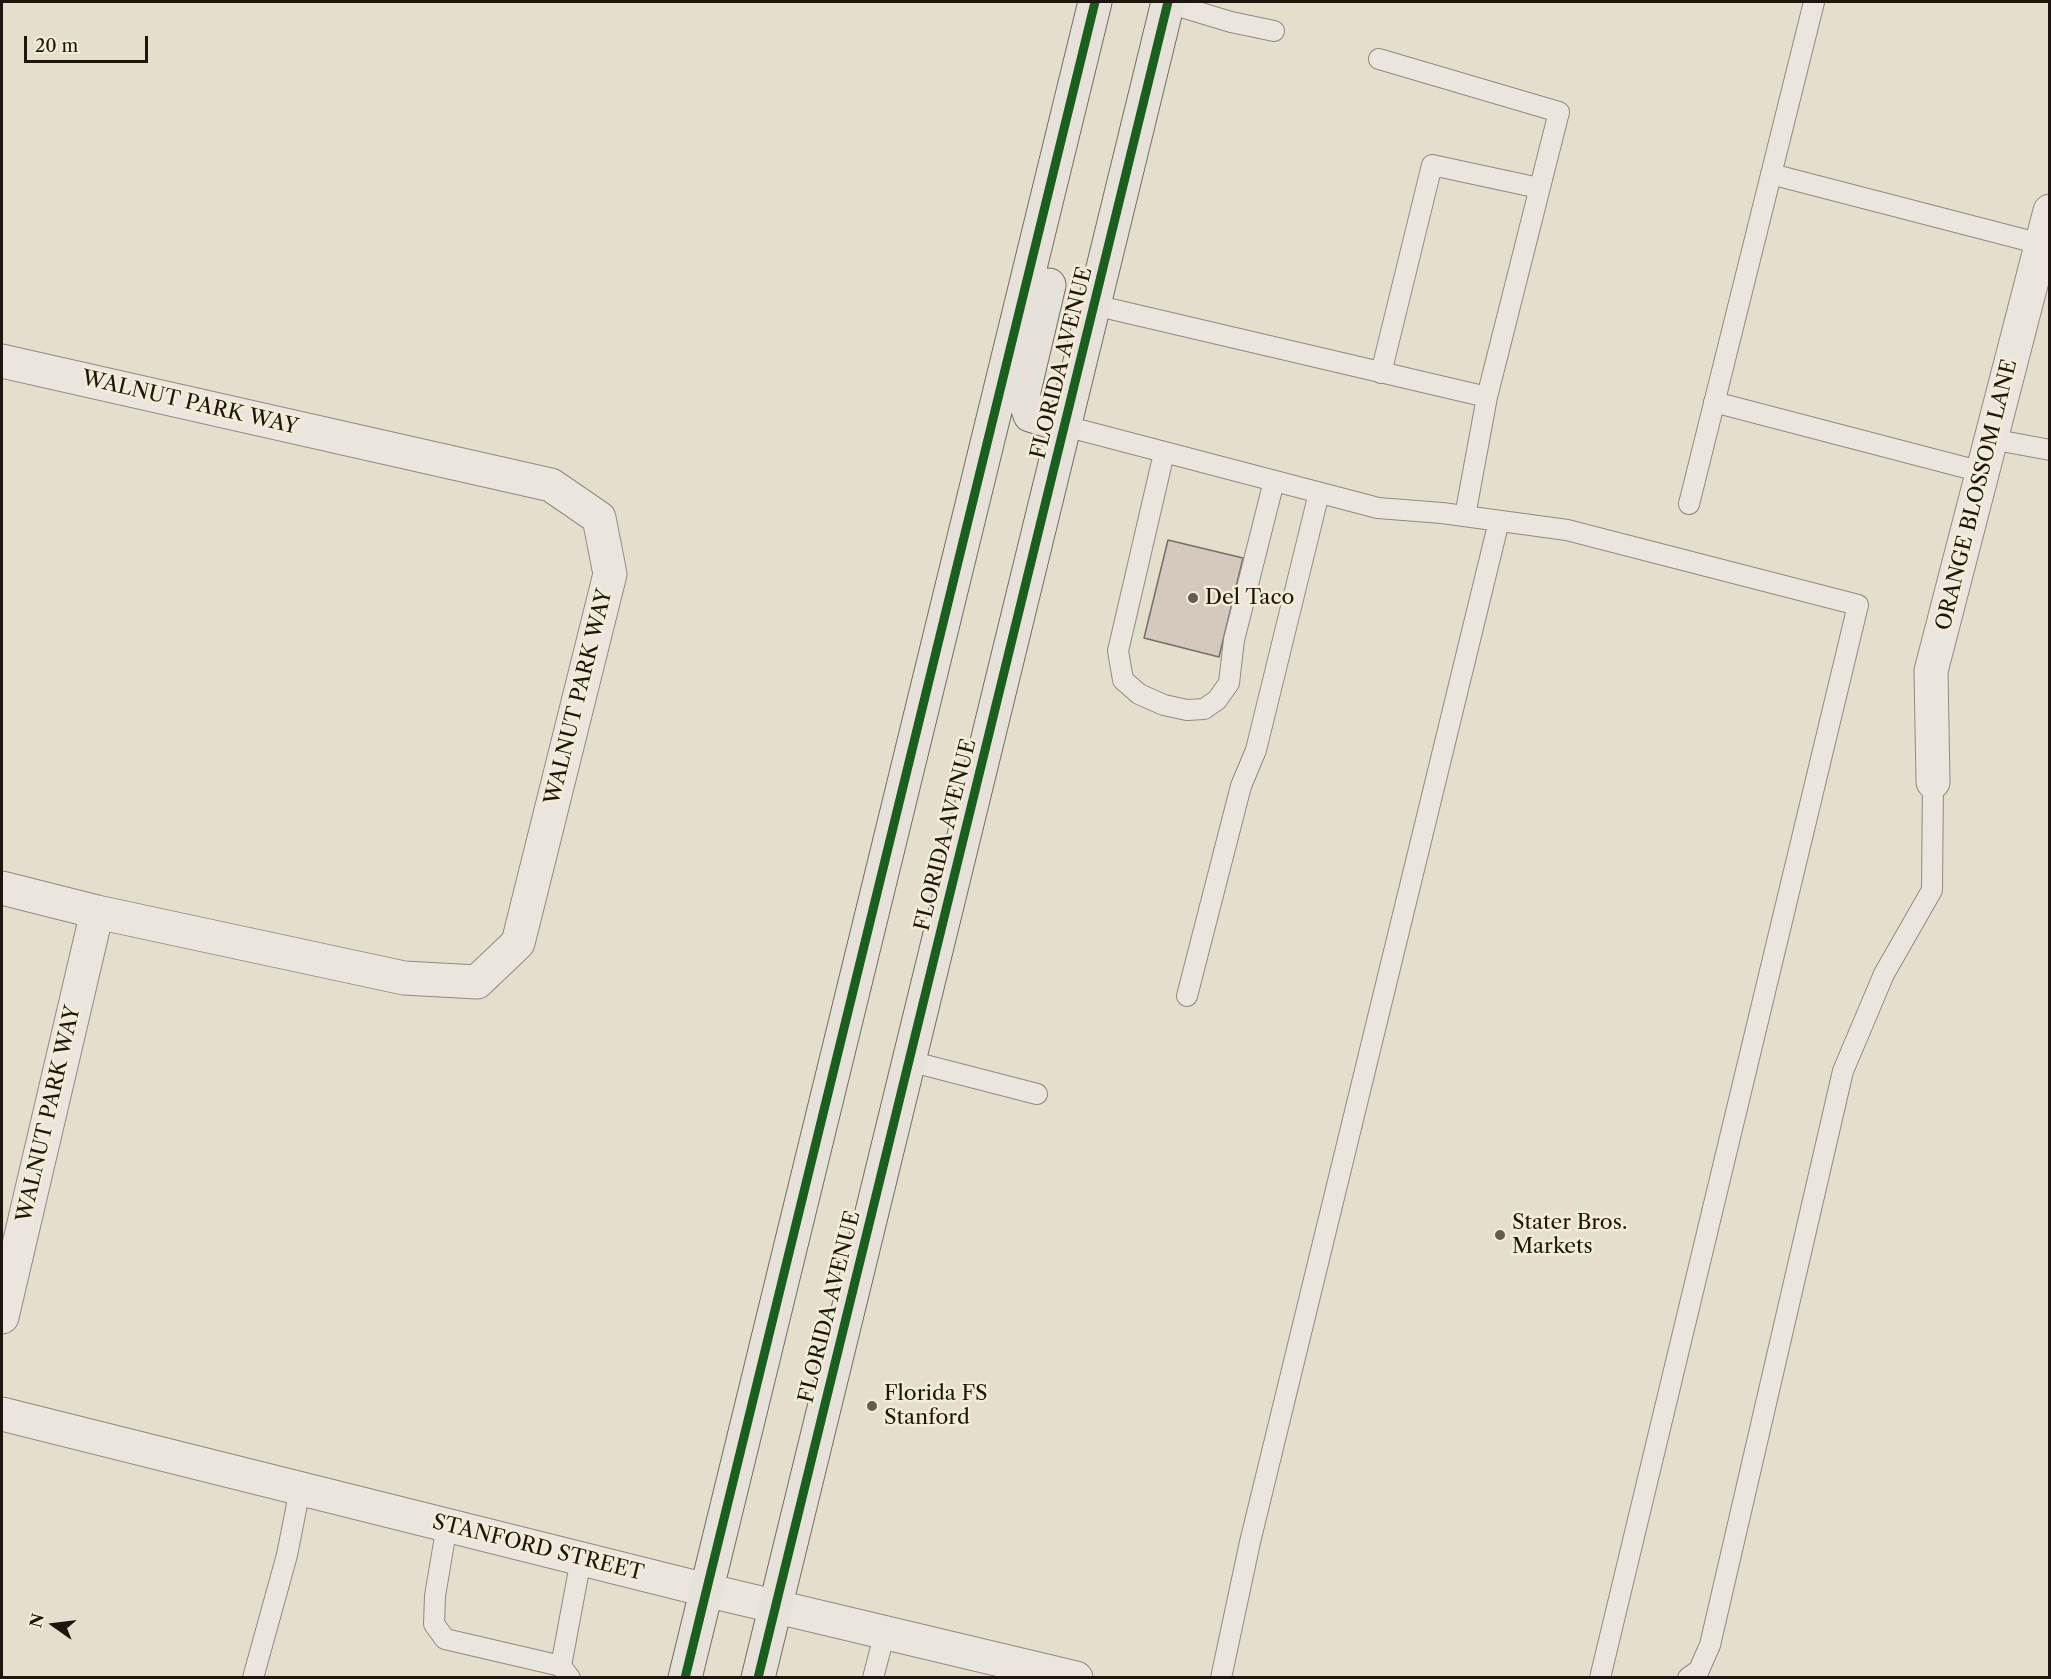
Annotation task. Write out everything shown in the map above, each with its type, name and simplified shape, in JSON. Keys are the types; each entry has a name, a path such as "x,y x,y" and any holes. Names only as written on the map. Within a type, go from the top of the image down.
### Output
{"main road":[{"path":"685,1677 1095,2"},
{"name":"FLORIDA AVENUE","path":"758,1677 1168,2"},
{"path":"1065,426 1030,416 1023,395 1070,198 1075,85"}],"street":[{"name":"ORANGE BLOSSOM LANE","path":"1933,782 1931,671 2047,221"},
{"name":"WALNUT PARK WAY","path":"2,360 551,485 599,518 610,574 518,943 477,982 404,978 97,912 2,888"},
{"name":"WALNUT PARK WAY","path":"2,1317 97,912"},
{"name":"STANFORD STREET","path":"2,1414 706,1590 885,1632 1038,1673 1076,1677"}],"lane":[{"path":"1168,2 1231,22 1274,31"},
{"path":"1689,504 1814,2"},
{"path":"1379,58 1559,112 1486,397 1465,516"},
{"path":"1381,373 1432,165 1539,188"},
{"path":"1771,174 2047,221"},
{"path":"1094,305 1486,397"},
{"path":"1714,402 1982,472"},
{"path":"1065,426 1378,508 1465,516 1568,530 1858,605 1600,1677"},
{"path":"1991,439 2049,450"},
{"path":"1164,453 1118,651 1123,680 1139,694 1164,705 1187,710 1204,709 1217,700 1228,683 1234,640 1274,481"},
{"path":"1187,996 1241,786 1256,750 1320,493"},
{"path":"1221,1677 1250,1542 1499,521"},
{"path":"1696,1675 1710,1645 1843,1071 1884,974 1932,890 1933,782"},
{"path":"909,1061 1037,1094"},
{"path":"253,1677 287,1556 300,1488"},
{"path":"447,1525 435,1596 434,1624 445,1640 566,1672 581,1558"},
{"path":"873,1677 885,1632"}],"building":[{"name":"Del Taco","path":"1168,540 1243,558 1219,657 1144,638"}],"cycle path":[{"path":"685,1678 1095,2"},
{"path":"758,1678 1168,2"}],"place":[{"name":"Del Taco","path":"1193,598"},
{"name":"Stater Bros. Markets","path":"1500,1235"},
{"name":"Florida FS Stanford","path":"872,1406"}]}
